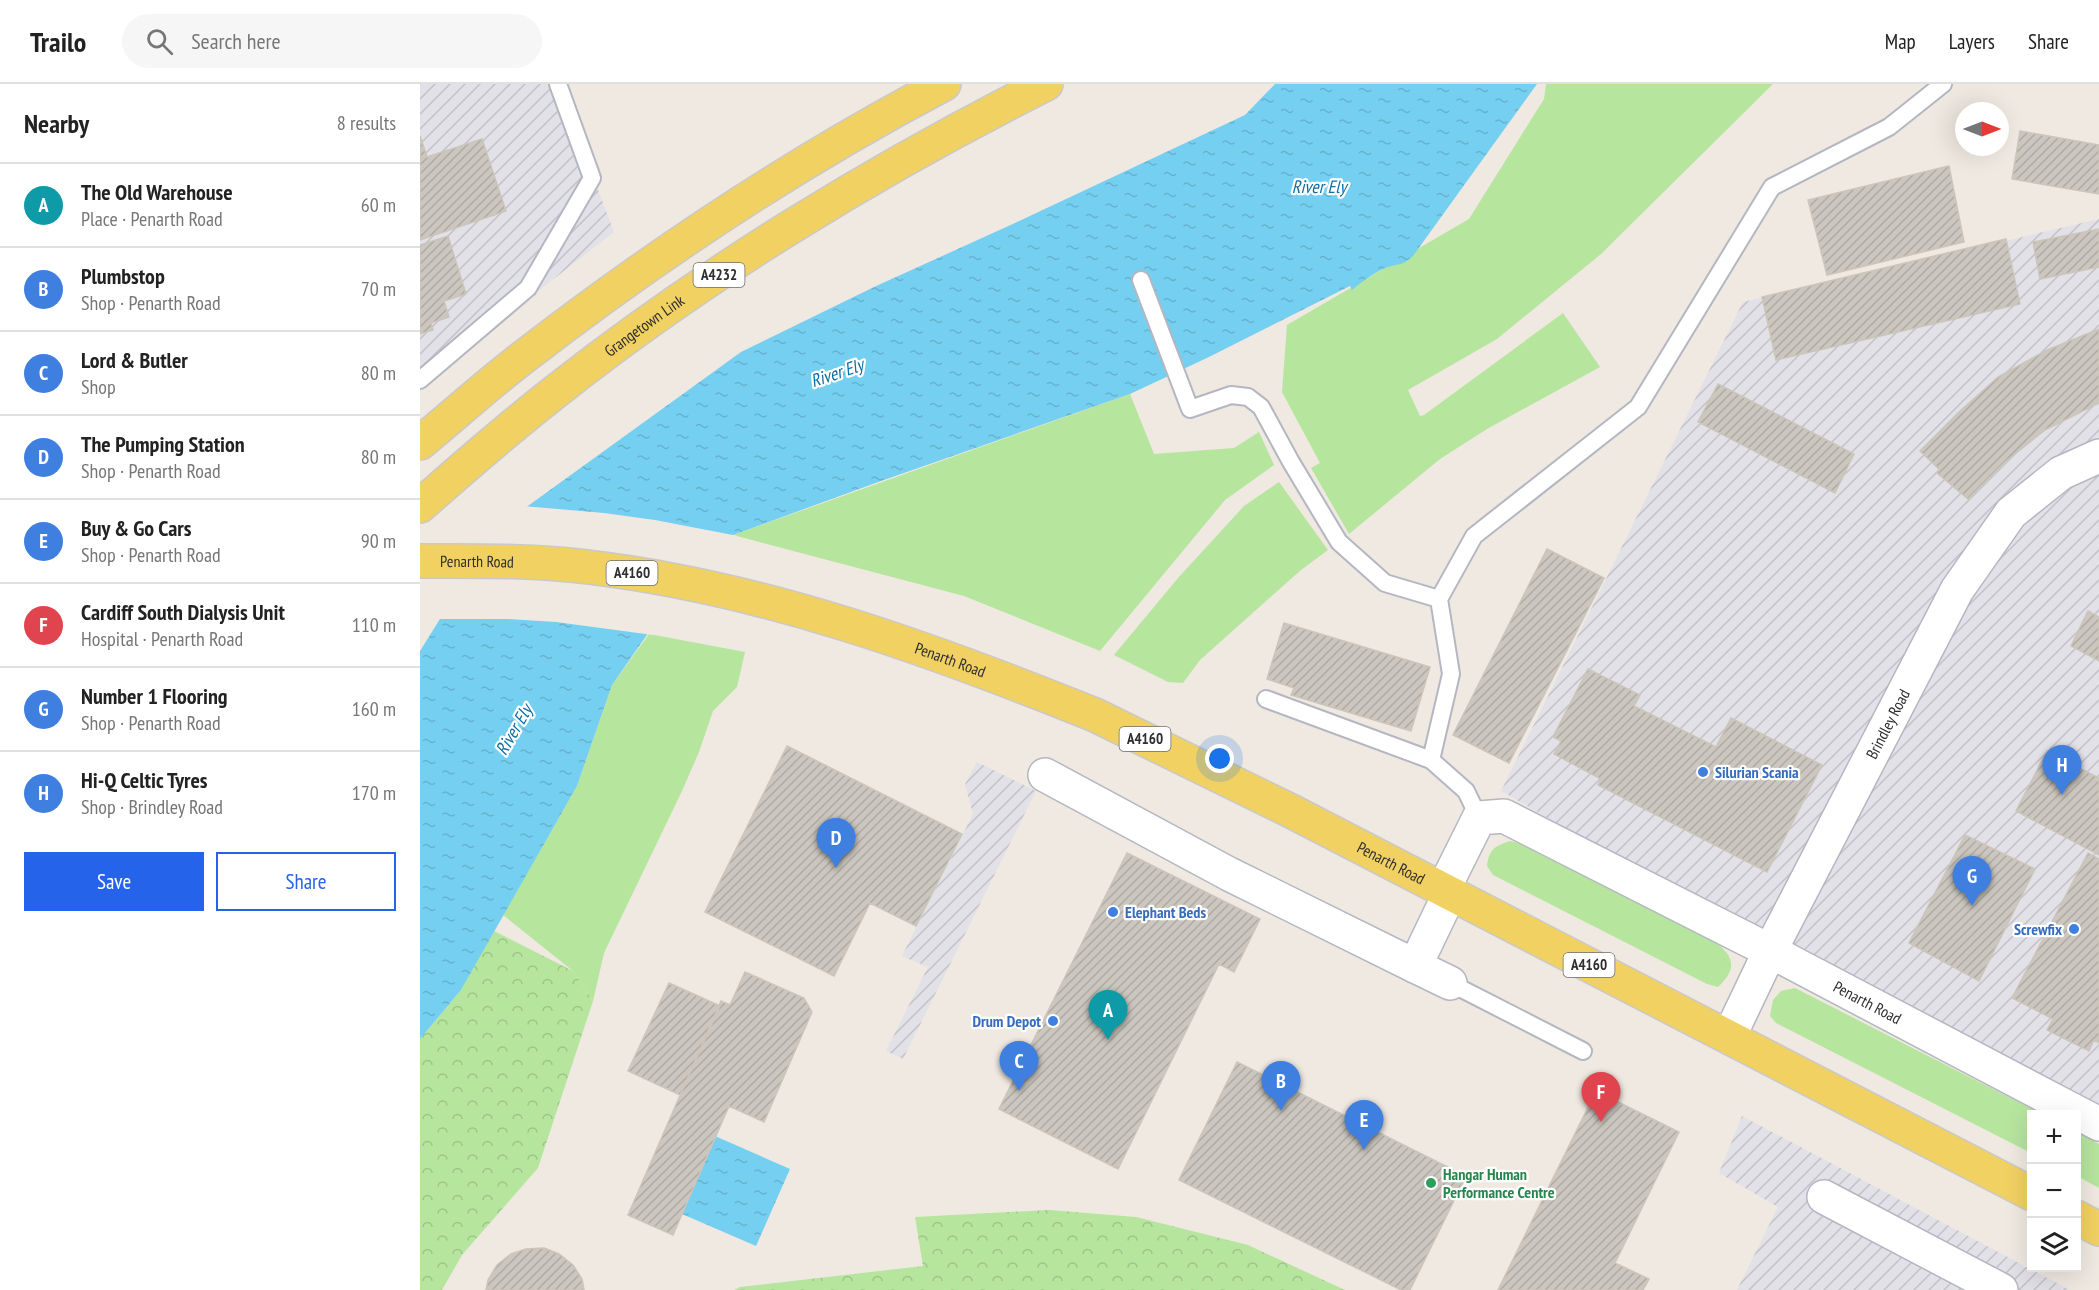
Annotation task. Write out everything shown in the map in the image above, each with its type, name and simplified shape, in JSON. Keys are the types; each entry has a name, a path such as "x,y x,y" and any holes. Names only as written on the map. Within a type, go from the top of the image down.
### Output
{"main road":[{"name":"A4232","path":"420,443 520,360 702,228 900,107 944,84"},
{"name":"Grangetown Link","path":"420,506 555,391 713,279 802,221 923,149 1046,84"},
{"name":"Penarth Road","path":"420,561 536,563 585,566 649,575 724,590 840,621 986,672 1095,715 1281,806 2027,1192"},
{"path":"2078,1218 2099,1229"}],"street":[{"name":"Brindley Road","path":"1729,1037 1770,951 1957,590 2010,513 2061,473 2099,456"},
{"path":"1045,775 1229,874 1450,983"},
{"name":"Penarth Road","path":"1446,892 1479,818 1504,816 1770,951 2099,1124"},
{"path":"1415,966 1446,892"},
{"path":"1824,1197 2001,1290"}],"lane":[{"path":"420,380 528,288 592,178 558,84"},
{"path":"1431,760 1451,674 1439,599 1474,536 1638,406 1772,186 1889,127 1943,84"},
{"path":"1141,280 1190,409 1231,395 1248,397 1261,406 1291,462 1339,542 1385,583 1439,599"},
{"path":"1266,699 1431,760 1466,791 1479,818"},
{"path":"1450,983 1583,1052"}],"shaded area":[{"path":"420,84 558,84 614,232 420,383"},
{"path":"2099,219 2099,1120 1602,849 1501,791 1743,302"},
{"path":"977,762 1036,791 903,1059 886,1051 928,967 902,956 973,814 965,784"},
{"path":"1742,1116 2027,1267 2027,1272 2036,1272 2070,1290 1737,1290 1778,1207 1719,1173"}],"green space":[{"path":"1546,84 1773,84 1601,254 1497,339 1408,390 1420,416 1424,415 1563,313 1600,367 1487,429 1440,459 1349,534 1311,468 1320,463 1282,392 1287,325 1469,219 1544,99"},
{"path":"1130,394 1154,454 1234,448 1259,432 1274,465 1225,500 1100,651 964,596 733,535"},
{"path":"1279,482 1328,550 1301,570 1200,660 1183,683 1168,682 1114,655 1178,578 1244,506"},
{"path":"649,634 745,652 737,687 713,711 682,791 604,953 593,1001 573,971 503,915 577,786 612,685"},
{"path":"1510,841 1715,942 1730,958 1731,969 1724,981 1718,987 1707,984 1493,875 1487,866 1491,852"},
{"path":"494,931 573,971 593,1001 538,1168 462,1255 442,1290 420,1290 420,1039 461,990"},
{"path":"1795,988 2034,1110 2027,1110 2027,1151 1776,1023 1770,1016 1773,1000 1781,991"},
{"path":"2081,1134 2099,1144 2099,1188 2081,1178"},
{"path":"1049,1210 1136,1217 1248,1245 1345,1290 734,1290 740,1287 923,1266 915,1217"}],"water":[{"name":"River Ely","path":"1275,84 1537,84 1413,256 1405,262 1381,270 1352,290 1350,286 1130,394 711,543 612,685 577,786 461,990 420,1039 420,651 496,529 741,352 874,287 1245,115"},
{"path":"715,1136 790,1169 756,1246 682,1214"}],"pier":[{"path":"523,506 655,520 738,536 712,546 653,635 556,622 436,619 494,527"}],"building":[{"path":"2020,131 2099,145 2099,194 2012,179"},
{"path":"420,136 427,157 482,139 506,211 420,240"},
{"path":"1949,166 1964,242 1827,275 1808,200"},
{"path":"2099,229 2099,267 2040,279 2033,242"},
{"path":"448,236 466,294 444,301 449,317 431,323 433,330 420,334 420,245"},
{"path":"2006,239 2020,304 1776,360 1762,297"},
{"path":"2099,329 2099,403 2045,430 2005,462 1968,499 1937,473 1940,470 1920,451 1998,377 2047,350"},
{"path":"1718,384 1854,454 1835,493 1698,422"},
{"path":"1547,549 1604,578 1509,763 1453,735"},
{"path":"2088,611 2099,617 2099,661 2071,646"},
{"path":"1284,623 1430,667 1411,731 1291,695 1294,688 1267,679"},
{"name":"Silurian Scania","path":"1588,669 1640,695 1634,706 1716,747 1731,718 1822,765 1767,872 1598,785 1601,779 1554,754 1561,741 1553,737"},
{"path":"787,746 962,834 916,926 870,903 834,976 705,912"},
{"path":"2047,751 2099,778 2099,855 2016,811"},
{"path":"1965,835 2035,869 1979,981 1909,943"},
{"path":"1127,853 1260,919 1234,972 1219,964 1118,1169 999,1109"},
{"name":"Screwfix","path":"2088,853 2099,859 2099,1043 2094,1040 2089,1051 2047,1030 2053,1019 2012,998"},
{"path":"745,972 804,998 812,1012 764,1122 729,1106 673,1235 628,1215 721,1001 730,1005"},
{"path":"669,983 720,1006 680,1095 628,1071"},
{"path":"1237,1062 1466,1176 1410,1290 1401,1290 1179,1180"},
{"path":"1596,1091 1679,1132 1615,1263 1649,1279 1643,1290 1498,1290"},
{"path":"544,1248 559,1254 573,1265 582,1279 584,1290 486,1290 488,1280 497,1265 511,1254 526,1249"}],"place":[{"name":"Silurian Scania","path":"1703,772"},
{"name":"Hi-Q Celtic Tyres","path":"2062,795"},
{"name":"The Pumping Station","path":"836,868"},
{"name":"Number 1 Flooring","path":"1972,906"},
{"name":"Elephant Beds","path":"1113,912"},
{"name":"Screwfix","path":"2074,929"},
{"name":"Drum Depot","path":"1053,1021"},
{"name":"The Old Warehouse","path":"1108,1040"},
{"name":"Lord & Butler","path":"1019,1091"},
{"name":"Plumbstop","path":"1281,1111"},
{"name":"Cardiff South Dialysis Unit","path":"1601,1122"},
{"name":"Buy & Go Cars","path":"1364,1150"},
{"name":"Hangar Human Performance Centre","path":"1431,1183"}]}
